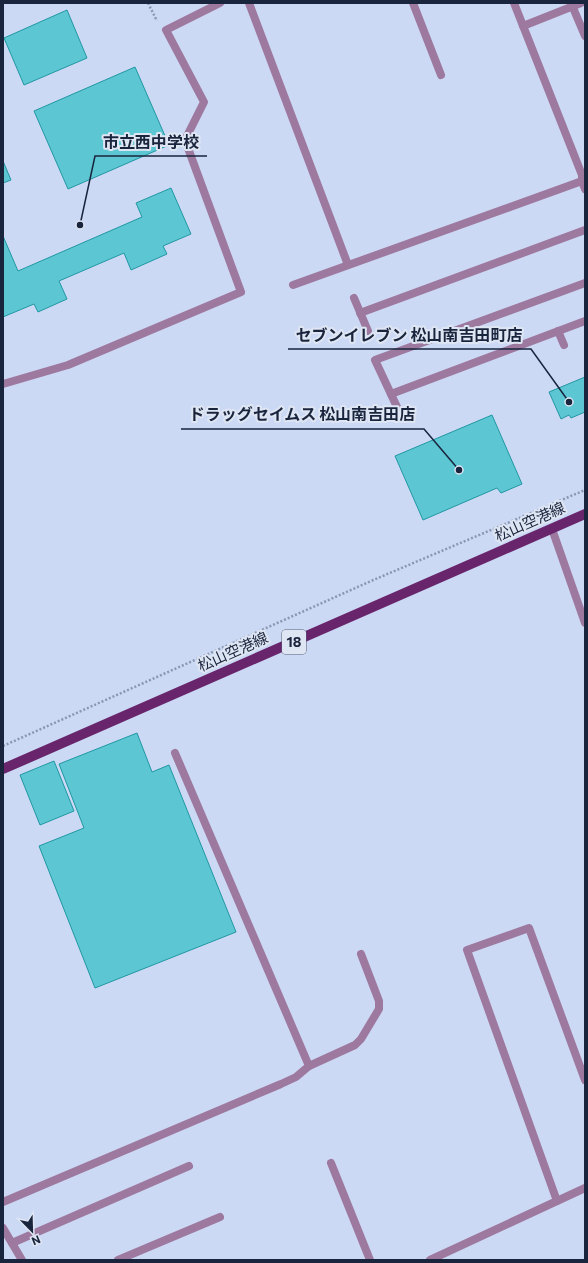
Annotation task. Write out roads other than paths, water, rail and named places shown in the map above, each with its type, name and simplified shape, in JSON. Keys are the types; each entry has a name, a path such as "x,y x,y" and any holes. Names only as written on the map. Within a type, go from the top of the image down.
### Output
{"main road":[{"name":"松山空港線","path":"3,769 585,514"}],"street":[{"path":"3,384 68,365 241,292 185,140 204,102 166,30 220,3"},
{"path":"249,3 348,265"},
{"path":"413,3 440,75"},
{"path":"293,285 583,180 514,3"},
{"path":"523,26 575,4 585,36"},
{"path":"360,313 585,230"},
{"path":"396,407 375,360 585,283"},
{"path":"354,298 368,331"},
{"path":"391,394 585,321"},
{"path":"558,331 564,345"},
{"path":"552,529 585,623"},
{"path":"175,753 309,1066"},
{"path":"557,1201 468,950 529,928 585,1080"},
{"path":"3,1202 281,1084 296,1077 309,1066 354,1045 361,1039 379,1009 379,1001 360,954"},
{"path":"331,1163 370,1260"},
{"path":"12,1243 189,1166"},
{"path":"430,1260 585,1188"},
{"path":"118,1260 220,1217"},
{"path":"3,1228 22,1260"}],"place":[{"name":"市立西中学校","path":"80,225"},
{"name":"セブンイレブン 松山南吉田町店","path":"569,402"},
{"name":"ドラッグセイムス 松山南吉田店","path":"459,470"}]}
